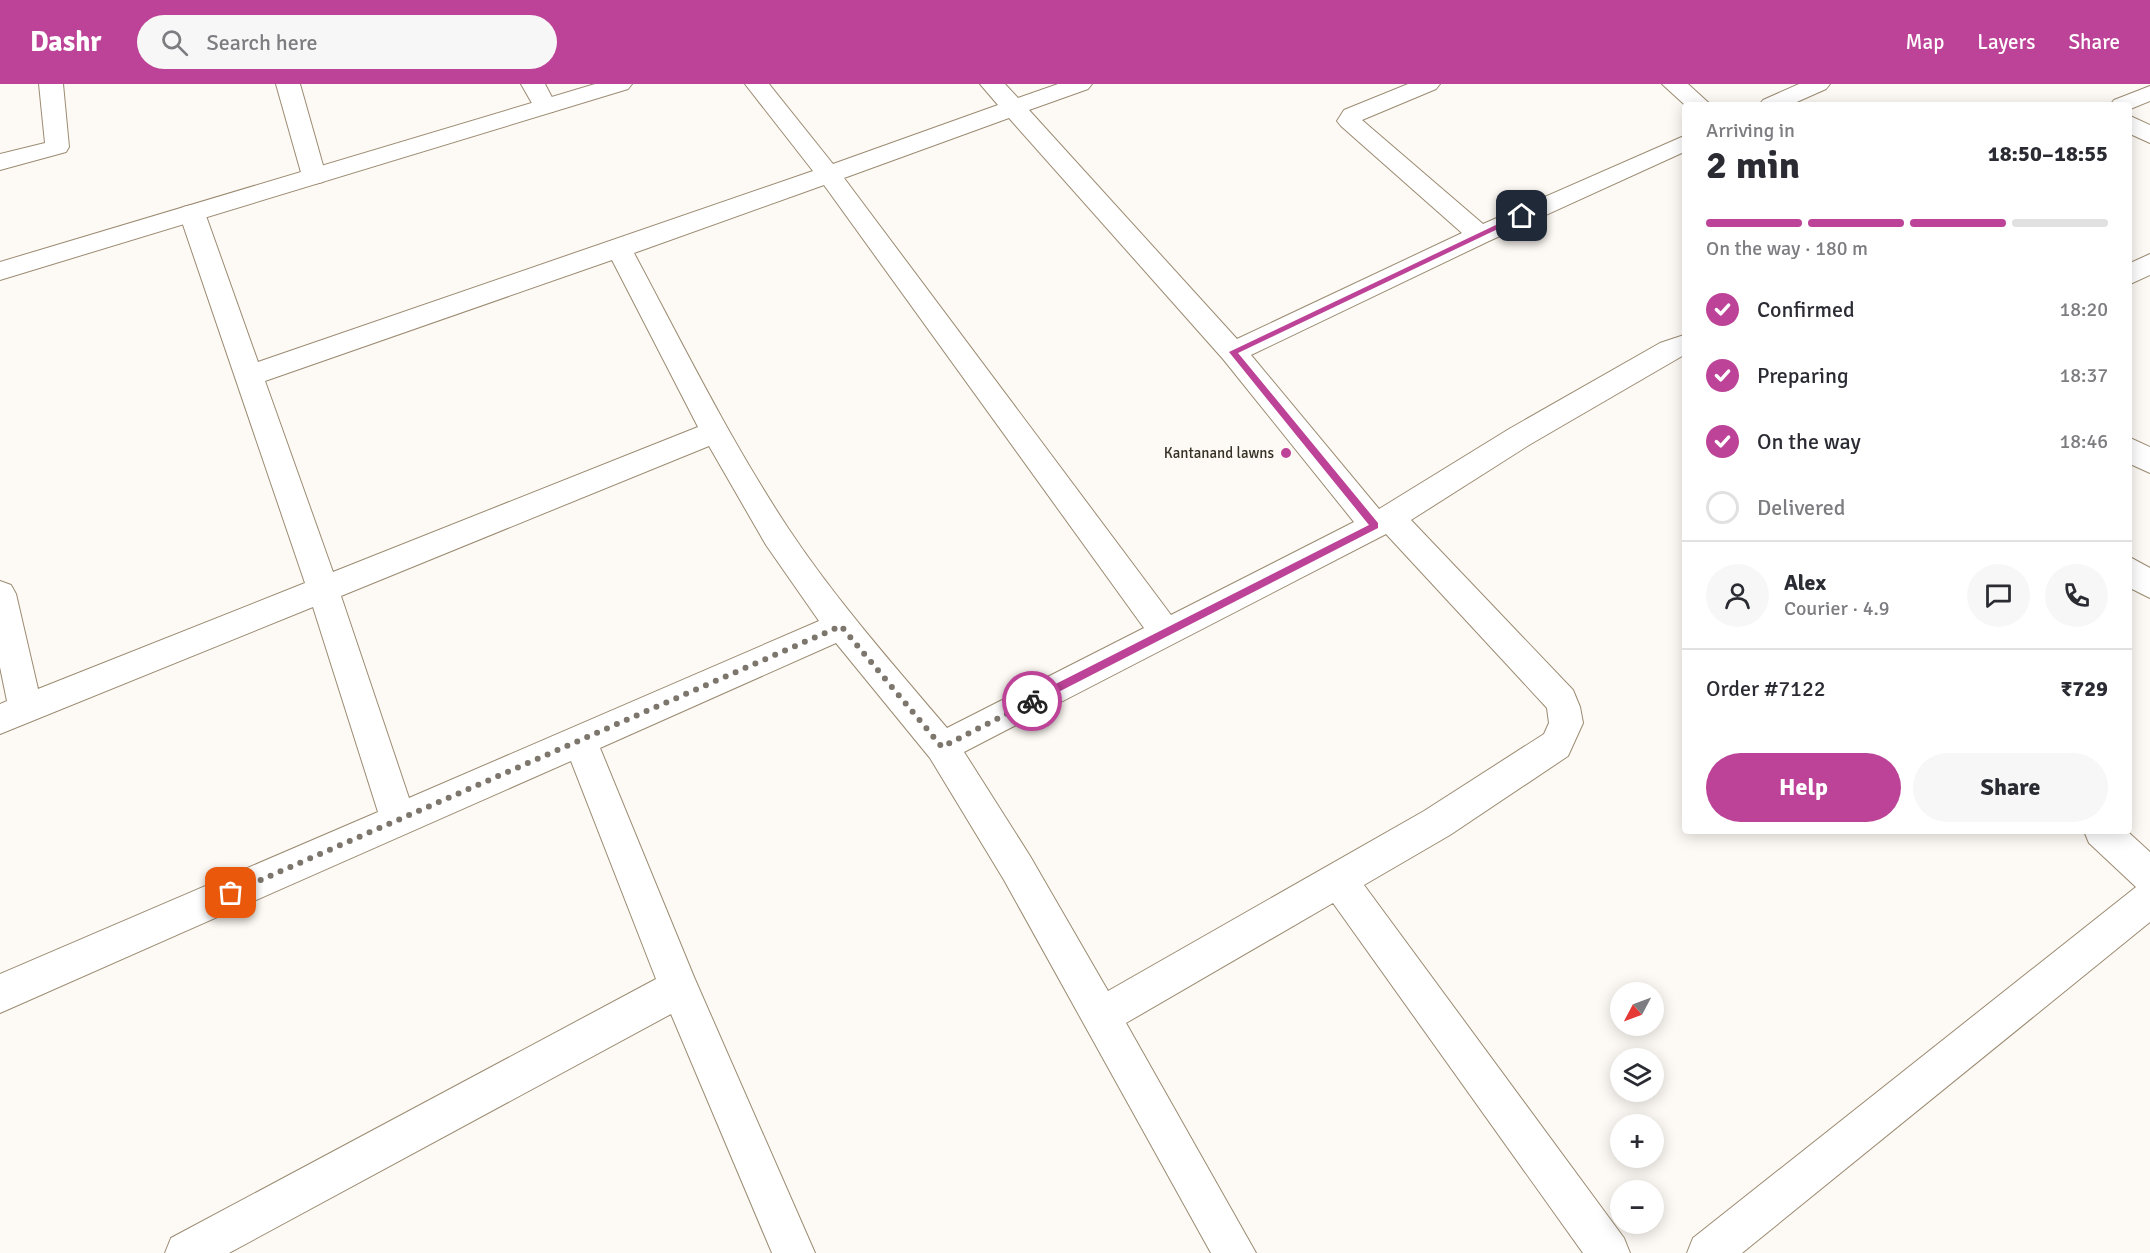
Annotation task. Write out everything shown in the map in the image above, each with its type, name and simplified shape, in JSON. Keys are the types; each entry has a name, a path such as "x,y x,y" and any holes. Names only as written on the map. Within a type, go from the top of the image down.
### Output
{"street":[{"path":"0,162 57,147 51,84"},
{"path":"288,84 314,176"},
{"path":"533,84 545,107"},
{"path":"0,271 620,84"},
{"path":"757,84 829,175 1166,632"},
{"path":"992,84 1382,522 1561,700 1568,716 1567,731 1556,745 1437,823 1101,1016"},
{"path":"249,376 619,249 1080,84"},
{"path":"1428,84 1352,115 1349,121 1479,235"},
{"path":"1674,84 1695,102"},
{"path":"1778,102 1818,84"},
{"path":"2129,102 2150,93"},
{"path":"2132,125 2150,136"},
{"path":"1233,352 1479,235 1682,144"},
{"path":"192,213 323,589 398,820"},
{"path":"619,249 715,432 777,536 841,626 942,747 1017,868 1235,1253"},
{"path":"2132,274 2150,263"},
{"path":"942,747 1382,522 1518,437 1670,350 1682,346"},
{"path":"0,594 13,714 715,432"},
{"path":"2132,451 2150,462"},
{"path":"2132,565 2150,550"},
{"path":"2132,571 2150,585"},
{"path":"0,994 841,626"},
{"path":"579,741 679,988 794,1253"},
{"path":"2105,834 2150,876"},
{"path":"1338,879 1609,1253"},
{"path":"1708,1253 2150,899"},
{"path":"186,1253 679,988"}],"way so far":[{"path":"231,893 841,626 942,747 1032,701"}],"place":[{"name":"Kantanand lawns","path":"1286,453"}],"route":[{"path":"1032,701 1375,526 1233,352 1522,216"}]}
